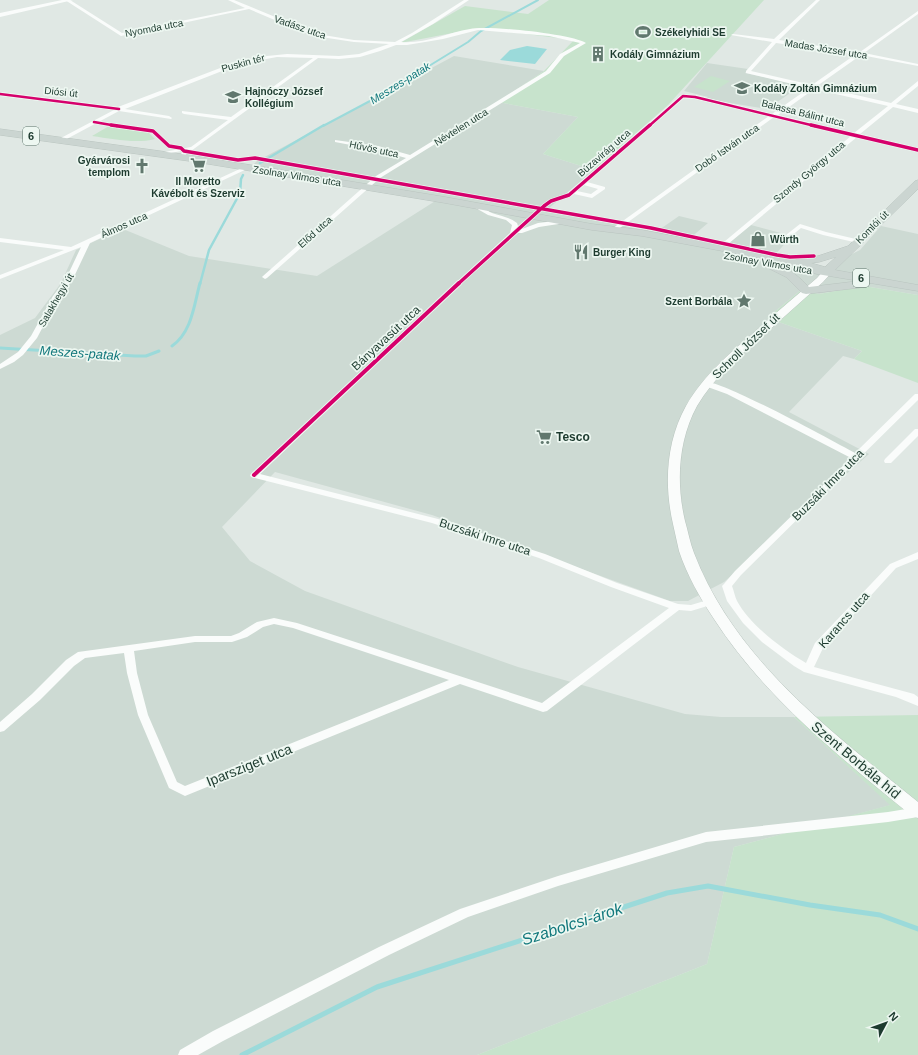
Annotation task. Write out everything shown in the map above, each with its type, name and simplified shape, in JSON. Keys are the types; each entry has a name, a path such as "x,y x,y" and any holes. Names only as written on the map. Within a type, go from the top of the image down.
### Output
{"main road":[{"name":"Zsolnay Vilmos utca","path":"0,132 180,157 366,187 533,216 772,261"},
{"name":"Komlói út","path":"827,272 916,188"},
{"name":"Zsolnay Vilmos utca","path":"592,227 615,229 720,248 810,271 827,272"},
{"path":"772,261 819,259 855,244"},
{"path":"855,244 850,257 855,266 867,273 894,284"},
{"path":"772,261 796,278 806,292 847,285 894,284"},
{"name":"6","path":"827,272 918,288"},
{"name":"Schroll József út","path":"794,707 756,667 721,619 694,572 684,548 679,529 674,490 676,456 683,426 698,396 744,345 827,272"},
{"name":"Szent Borbála híd","path":"794,707 826,736 918,812"}],"street":[{"path":"0,14 56,0"},
{"path":"0,14 68,0"},
{"name":"Nyomda utca","path":"68,0 121,35 250,8"},
{"name":"Vadász utca","path":"230,0 305,31 323,36 354,41 418,43 470,30 484,29"},
{"path":"397,43 467,0"},
{"path":"818,0 775,41 749,71 749,74 918,111"},
{"name":"Dobó István utca","path":"615,229 918,12"},
{"name":"Névtelen utca","path":"366,187 378,177 548,72 562,55 584,43 549,35 484,29"},
{"name":"Madas József utca","path":"733,35 859,53 918,65"},
{"name":"Puskin tér","path":"61,140 120,109 213,71 255,58 289,54 317,58 342,59 363,56 397,43"},
{"path":"180,157 317,58"},
{"name":"Szondy György utca","path":"720,248 918,83"},
{"name":"Diósi út","path":"0,94 120,109 169,118"},
{"name":"Balassa Bálint utca","path":"683,96 695,97 918,150"},
{"name":"Búzavirág utca","path":"533,216 551,201 569,195 573,192 683,96"},
{"path":"184,112 233,119"},
{"name":"Hűvös utca","path":"337,141 378,148 410,157"},
{"path":"156,154 168,151 181,151 197,145"},
{"name":"Álmos utca","path":"0,278 88,242 246,168"},
{"path":"573,192 592,196 603,188 584,183"},
{"name":"Előd utca","path":"265,276 366,187"},
{"path":"476,206 490,214 512,221 515,224 512,236"},
{"name":"Bányavasút utca","path":"254,475 464,278 533,216"},
{"path":"512,236 538,225 563,222"},
{"path":"788,236 800,226 855,244"},
{"path":"0,240 72,249"},
{"name":"Salakhegyi út","path":"0,367 11,362 33,341 57,295 70,281 80,254 88,242"},
{"path":"708,384 730,392 856,457"},
{"name":"Buzsáki Imre utca","path":"808,669 794,661 777,648 744,618 731,599 727,586 738,573 918,396"},
{"path":"888,461 918,431"},
{"name":"Buzsáki Imre utca","path":"254,475 450,525 542,556 614,585 677,607 691,608 711,602"},
{"name":"Karancs utca","path":"808,669 819,646 893,566 918,555"},
{"path":"0,728 36,697 77,657 89,653 129,649 195,639 232,639 243,635 253,626 274,621 282,622 543,708 677,607"},
{"name":"Iparsziget utca","path":"129,649 132,673 143,715 173,785 185,791 460,680"},
{"path":"808,669 897,693 910,697 918,702"},
{"path":"186,1055 218,1036 384,951 464,913 558,881 706,837 888,817 918,812"}],"shaded area":[{"path":"454,56 544,71 498,102 578,117 543,154 594,170 546,211 656,232 679,216 708,223 689,239 725,246 751,225 792,236 771,259 820,270 860,250 881,226 918,234 918,295 864,286 819,294 801,290 767,318 862,351 854,359 843,356 789,412 869,454 724,582 688,601 670,601 432,515 275,472 222,527 250,561 305,591 518,667 685,714 721,717 794,717 891,805 734,847 707,964 477,1055 0,1055 0,335 35,318 61,283 76,250 123,229 189,256 317,276 440,198 251,167 257,161"},
{"name":"Kodály Zoltán Gimnázium","path":"707,63 748,69 745,73 802,85 767,109 706,99 708,97 684,91"}],"green space":[{"path":"549,0 764,0 668,105 594,170 543,154 578,117 498,102 544,71 574,40 479,28 400,43 465,6 528,14"},
{"path":"711,76 730,81 713,92 694,87"},
{"path":"109,126 147,131 155,139 132,141 92,136"},
{"path":"864,286 918,295 918,383 854,359 862,351 767,318 801,290 819,294"},
{"path":"918,715 918,1055 477,1055 707,964 734,847 890,805 794,717"}],"water":[{"path":"527,46 547,49 535,64 500,60 510,50"}],"waterway":[{"name":"Meszes-patak","path":"323,126 385,93 468,42 481,31 538,0"},
{"name":"Meszes-patak","path":"260,163 324,125"},
{"name":"Meszes-patak","path":"200,284 209,250 240,193 241,179 243,175"},
{"name":"Meszes-patak","path":"172,346 179,340 188,326 194,309 200,283"},
{"name":"Meszes-patak","path":"0,348 135,356 146,356 159,351"},
{"name":"Szabolcsi-árok","path":"242,1055 377,987 667,893 708,886 810,905 880,915 918,929"}],"cycle path":[{"path":"0,94 119,109"},
{"path":"254,475 464,278 544,206 551,201 569,195 683,96 695,97 918,150"},
{"path":"94,122 153,131 169,146 181,148 184,151 238,160 255,158 651,228 777,255 790,257 814,256"}],"place":[{"name":"Székelyhidi SE","path":"643,32"},
{"name":"Kodály Gimnázium","path":"598,54"},
{"name":"Kodály Zoltán Gimnázium","path":"742,88"},
{"name":"Hajnóczy József Kollégium","path":"233,97"},
{"name":"Il Moretto Kávébolt és Szerviz","path":"198,165"},
{"name":"Gyárvárosi templom","path":"142,166"},
{"name":"Würth","path":"758,239"},
{"name":"Burger King","path":"581,252"},
{"name":"Szent Borbála","path":"744,301"},
{"name":"Tesco","path":"544,437"}]}
